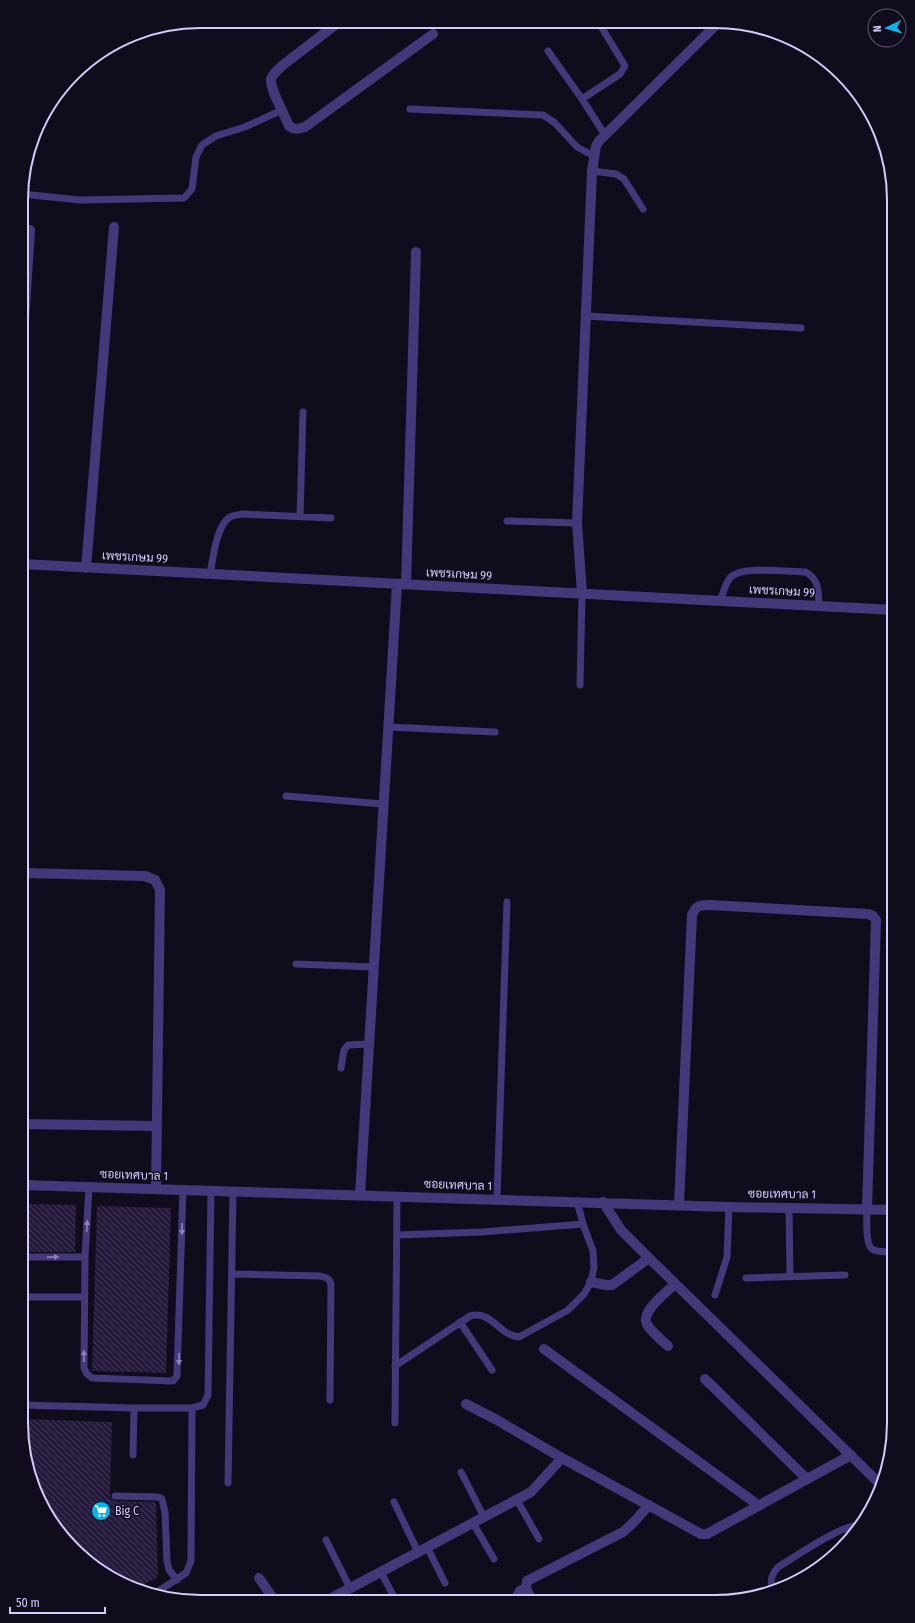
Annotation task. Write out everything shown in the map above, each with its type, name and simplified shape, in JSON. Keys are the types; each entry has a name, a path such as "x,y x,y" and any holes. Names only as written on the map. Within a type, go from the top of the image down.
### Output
{"street":[{"path":"332,28 275,72 272,78 271,85 289,126 299,129 305,127 433,34"},
{"path":"582,594 577,523 592,171 596,146 713,28"},
{"path":"86,568 114,227"},
{"path":"28,260 30,230"},
{"path":"360,1195 388,727 402,584 416,252"},
{"name":"เพชรเกษม 99","path":"28,564 887,610"},
{"path":"28,873 145,876 155,880 160,890 156,1189"},
{"path":"679,1204 692,915 695,908 699,905 710,905 868,914 873,916 876,920 867,1209"},
{"path":"28,1124 156,1126"},
{"name":"ซอยเทศบาล 1","path":"28,1185 211,1192 679,1204 729,1207 887,1210"},
{"path":"602,1202 621,1230 877,1481"},
{"path":"591,1282 612,1285 649,1258"},
{"path":"668,1346 647,1325 645,1318 647,1312 675,1284"},
{"path":"544,1349 758,1505"},
{"path":"704,1379 807,1479"},
{"path":"466,1404 701,1534 707,1534 851,1455"},
{"path":"342,1595 350,1588 517,1500 538,1485 562,1458"},
{"path":"529,1595 526,1588 527,1580 622,1532 633,1523 649,1505"},
{"path":"259,1578 272,1595"},
{"path":"518,1595 520,1591 526,1588"}],"lane":[{"path":"582,99 620,74 625,66 601,28"},
{"path":"548,51 606,135"},
{"path":"410,109 543,115 555,123 577,147 594,156"},
{"path":"28,195 80,200 184,198 192,189 196,157 202,145 216,136 245,127 282,110"},
{"path":"592,171 616,174 624,179 643,208"},
{"path":"585,316 801,328"},
{"path":"300,517 303,412"},
{"path":"210,574 219,534 223,524 230,516 242,514 331,518"},
{"path":"507,521 577,523"},
{"path":"720,601 729,579 735,574 747,570 806,572 813,577 817,583 819,606"},
{"path":"580,685 582,594"},
{"path":"388,727 495,732"},
{"path":"286,796 383,804"},
{"path":"497,1199 507,902"},
{"path":"296,964 374,967"},
{"path":"341,1068 344,1050 348,1045 369,1044"},
{"path":"89,1187 85,1256 84,1368 86,1374 92,1378 173,1380 178,1372 183,1190"},
{"path":"28,1405 192,1408 203,1405 208,1395 211,1192"},
{"path":"228,1483 233,1192"},
{"path":"395,1424 397,1196"},
{"path":"395,1366 470,1316 478,1314 485,1316 506,1333 519,1337 568,1310 584,1294 591,1282 594,1267 593,1251 583,1224 577,1201"},
{"path":"715,1295 727,1257 729,1207"},
{"path":"789,1207 790,1277"},
{"path":"867,1209 868,1242 871,1249 887,1252"},
{"path":"397,1235 482,1232 583,1224"},
{"path":"28,1257 85,1256"},
{"path":"232,1274 320,1276 330,1280 330,1400"},
{"path":"746,1278 845,1276"},
{"path":"28,1297 84,1297"},
{"path":"460,1322 492,1370"},
{"path":"133,1455 134,1408"},
{"path":"160,1590 186,1573 191,1561 192,1408"},
{"path":"461,1472 484,1517"},
{"path":"115,1496 158,1497 162,1499 165,1512 167,1561 169,1570 177,1580"},
{"path":"517,1500 539,1539"},
{"path":"394,1502 444,1583"},
{"path":"473,1523 494,1559"},
{"path":"771,1585 770,1582 773,1573 778,1567 853,1525"},
{"path":"326,1540 350,1588"},
{"path":"381,1572 393,1595"}],"building":[{"path":"28,1204 76,1205 75,1252 28,1252"},
{"path":"97,1206 171,1208 166,1373 92,1371"},
{"name":"Big C","path":"28,1419 112,1422 110,1498 115,1501 156,1502 158,1577 142,1585 134,1582 104,1566 78,1545 57,1519 41,1489 31,1457"}],"place":[{"name":"Big C","path":"101,1511"}]}
